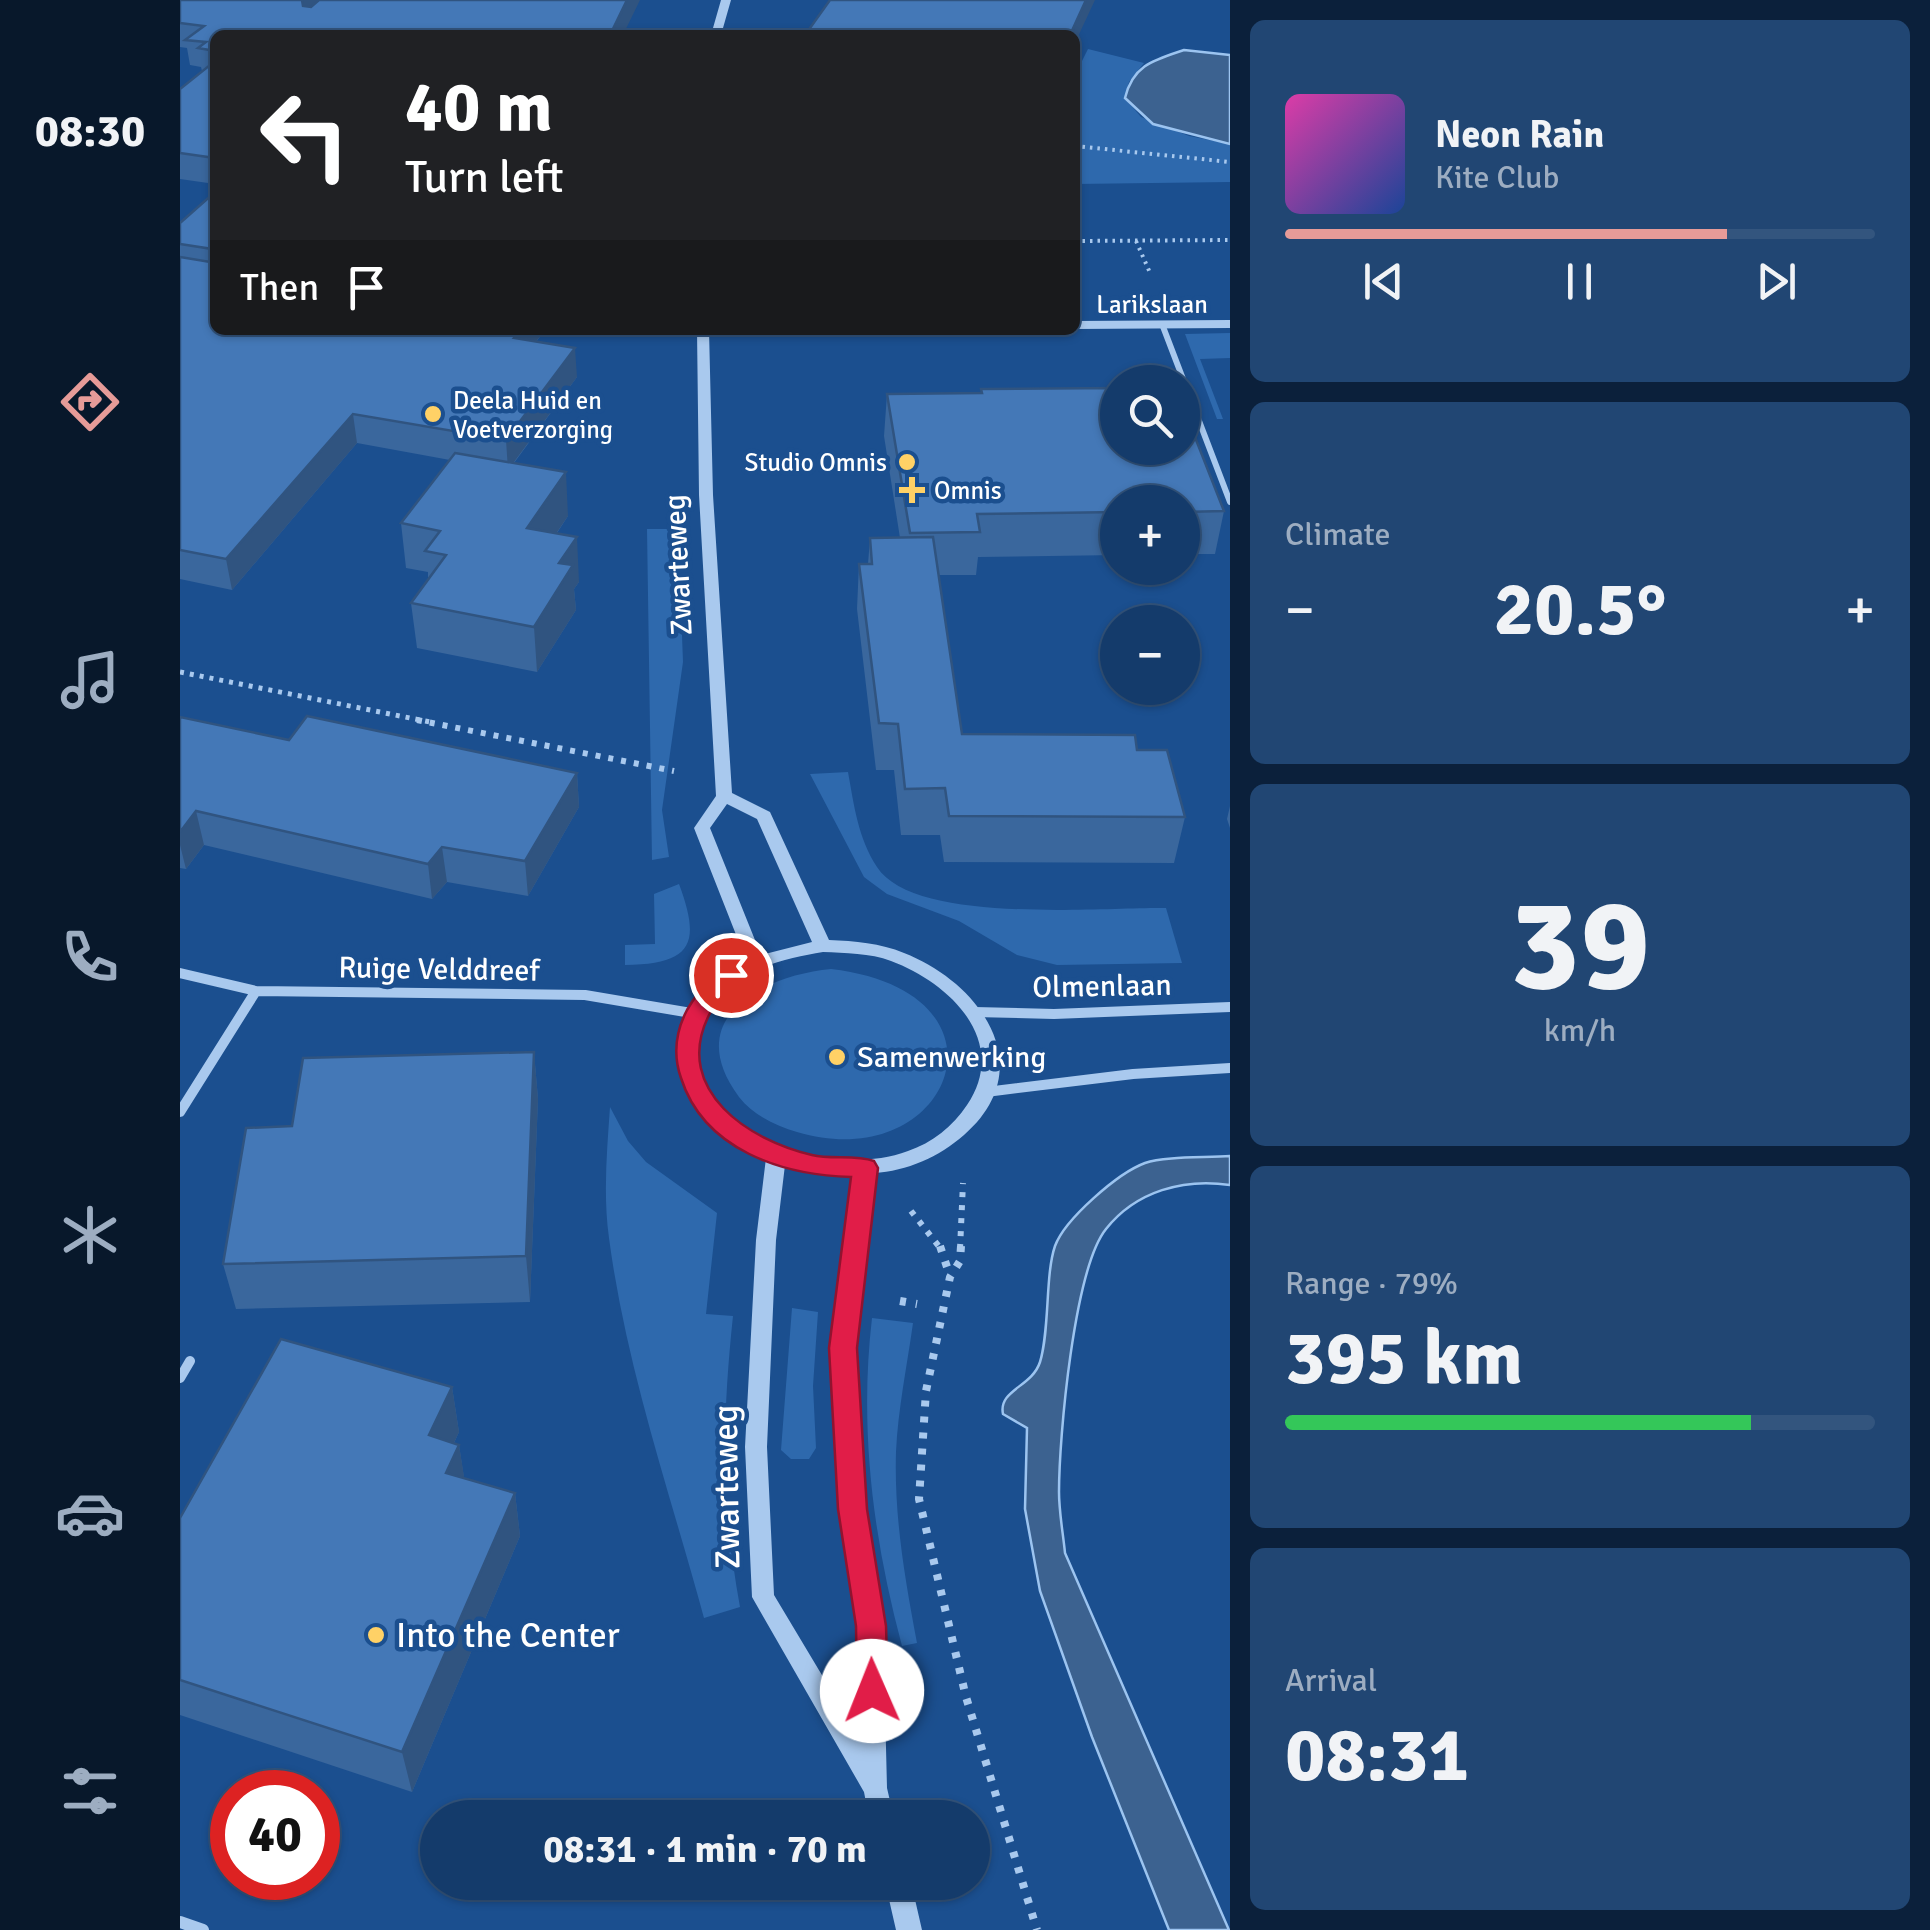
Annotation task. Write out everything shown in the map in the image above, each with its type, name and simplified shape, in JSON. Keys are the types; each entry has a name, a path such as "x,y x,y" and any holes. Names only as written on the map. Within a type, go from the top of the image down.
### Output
{"street":[{"path":"717,30 726,0"},
{"name":"Larikslaan","path":"1080,325 1230,324"},
{"name":"Zwarteweg","path":"703,335 706,495 724,788 702,828 756,961"},
{"path":"724,788 764,816 823,946"},
{"path":"823,946 877,952 927,969 954,988 974,1012 990,1051 991,1072 986,1092 961,1129 942,1143 893,1163 865,1168 819,1166 776,1156 730,1130 698,1094 689,1067 688,1040 697,1014 711,993 731,975 756,961 788,950 823,946"},
{"name":"Ruige Velddreef","path":"180,973 256,992 586,996 697,1014"},
{"path":"180,1112 256,992"},
{"name":"Olmenlaan","path":"974,1012 1054,1014 1230,1007"},
{"path":"986,1092 1133,1074 1230,1068"},
{"name":"Zwarteweg","path":"776,1156 766,1240 756,1448 764,1596 875,1788"},
{"name":"Zwarteweg","path":"865,1168 843,1348 852,1509 871,1626 878,1800"},
{"path":"902,1900 910,1930"},
{"path":"180,1922 204,1930"}],"lane":[{"path":"1162,324 1230,502"},
{"path":"180,1378 190,1361"}],"path":[{"path":"1080,147 1230,162"},
{"path":"1080,241 1230,240"},
{"path":"1136,241 1151,275"},
{"path":"180,672 724,788"},
{"path":"962,1175 961,1251 950,1278 926,1391 919,1499 966,1697 1037,1930"},
{"path":"904,1198 939,1243 950,1278"}],"shaded area":[{"path":"1088,49 1144,63 1129,82 1125,98 1141,117 1189,136 1230,144 1230,182 1080,184 1080,65"},
{"path":"1184,50 1230,55 1230,144 1153,124 1125,98 1139,71"},
{"path":"1230,333 1230,358 1200,359 1223,419 1217,419 1200,365 1185,334"},
{"path":"647,529 678,529 683,662 662,810 669,857 652,860"},
{"path":"848,772 865,845 877,867 897,885 929,898 1011,909 1166,908 1182,963 1057,965 1017,955 959,921 887,894 864,877 810,774"},
{"path":"679,884 689,921 686,946 665,960 625,965 625,945 655,944 654,894"},
{"path":"831,969 892,984 929,1011 946,1043 944,1076 927,1107 895,1129 851,1139 789,1130 751,1109 723,1069 719,1045 724,1024 737,1006 779,981"},
{"path":"610,1107 628,1141 646,1162 717,1213 706,1314 733,1316 725,1462 729,1532 740,1607 704,1618 650,1430 617,1286 606,1205"},
{"path":"1230,1156 1230,1185 1195,1184 1162,1190 1132,1205 1106,1229 1085,1279 1077,1315 1062,1433 1059,1500 1065,1553 1229,1930 1169,1930 1092,1737 1040,1591 1025,1509 1027,1428 1003,1414 1003,1406 1040,1362 1055,1246 1069,1223 1121,1176 1145,1163"},
{"path":"792,1308 818,1312 813,1386 816,1448 809,1459 791,1459 781,1450"},
{"path":"872,1318 913,1323 899,1420 896,1476 901,1548 917,1643 902,1646 883,1565 871,1483 867,1401"}],"building":[{"path":"180,0 302,0 303,6 311,7 319,0 627,0 612,30 210,30 210,50 198,48 206,42 185,40 204,26 180,23"},
{"path":"830,0 1086,0 1072,30 809,30"},
{"path":"210,65 210,157 180,153 180,89"},
{"path":"210,196 210,249 180,244 180,223"},
{"path":"180,257 210,262 210,335 517,335 514,338 575,348 506,440 353,414 226,559 180,550"},
{"path":"1100,388 1100,465 1200,465 1200,450 1224,511 1200,512 1200,485 1100,485 1100,512 977,514 980,532 910,533 887,394 982,393 981,389"},
{"path":"455,453 566,472 527,528 577,537 559,563 573,565 534,627 411,603 446,555 425,551 440,531 401,523"},
{"path":"933,537 962,734 1135,735 1137,750 1167,750 1185,817 949,816 945,788 905,789 898,724 879,723 859,564 872,564 870,538"},
{"path":"307,716 577,773 525,861 442,847 428,864 196,811 180,832 180,717 289,740"},
{"path":"534,1052 526,1256 223,1264 246,1128 292,1126 303,1058"},
{"path":"281,1339 452,1387 429,1435 459,1445 446,1473 515,1493 402,1752 180,1680 180,1518"}],"place":[{"name":"Deela Huid en Voetverzorging","path":"433,414"},
{"name":"Studio Omnis","path":"907,462"},
{"name":"Omnis","path":"912,490"},
{"name":"Samenwerking","path":"837,1057"},
{"name":"Into the Center","path":"376,1635"}],"route":[{"path":"731,975 711,993 697,1014 688,1040 689,1067 698,1094 716,1119 743,1140 776,1156 819,1166 865,1168 843,1348 852,1509 871,1626 872,1691"}]}
